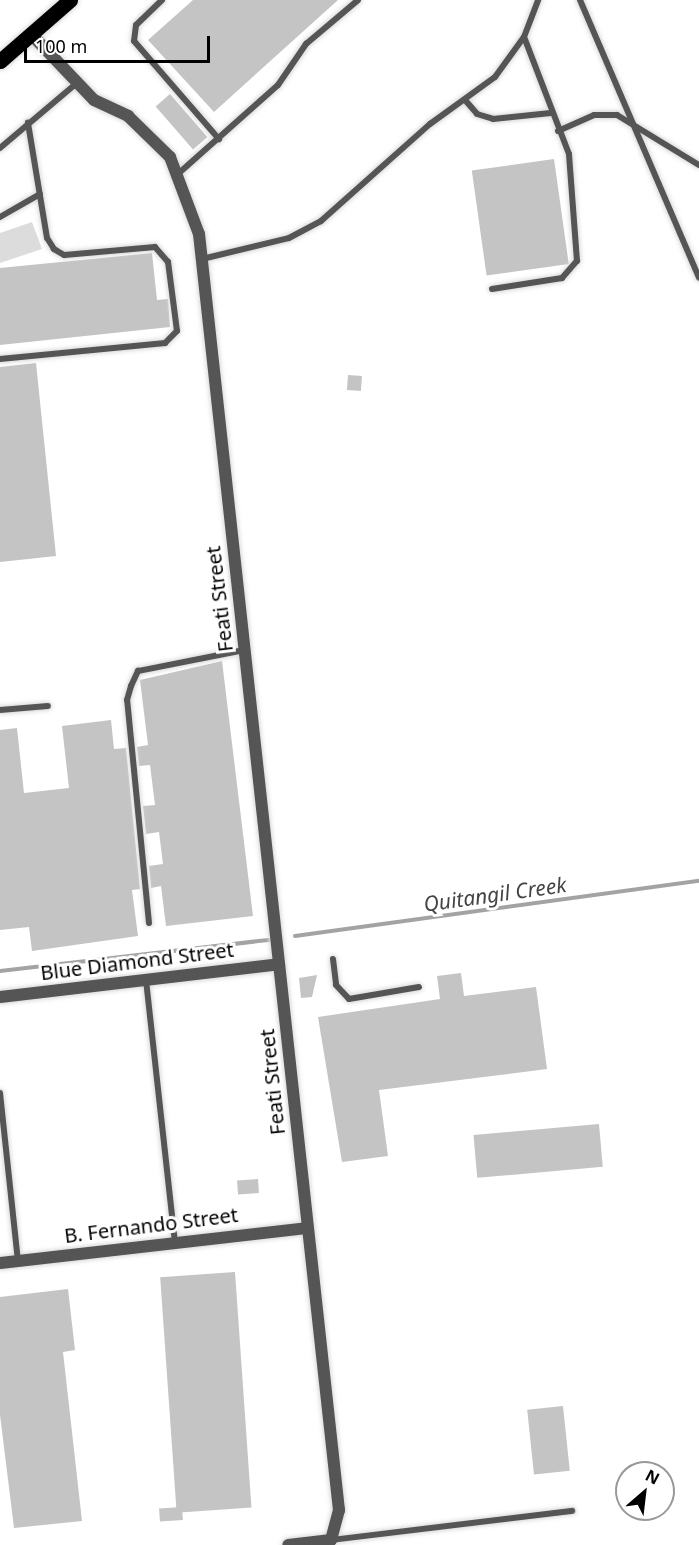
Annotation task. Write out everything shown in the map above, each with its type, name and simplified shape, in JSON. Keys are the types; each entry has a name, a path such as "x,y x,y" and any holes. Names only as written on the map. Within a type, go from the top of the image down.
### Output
{"main road":[{"path":"0,61 70,0"}],"street":[{"name":"Feati Street","path":"31,34 94,100 140,125 179,173 202,259 339,1510 331,1540"},
{"name":"Blue Diamond Street","path":"0,997 279,964"},
{"name":"B. Fernando Street","path":"0,1263 175,1241 307,1228"},
{"path":"288,1545 331,1540"}],"lane":[{"path":"162,0 136,24 134,41 219,140"},
{"path":"179,173 219,140 278,85 306,44 358,0"},
{"path":"202,259 311,228 430,124 495,76 525,37 538,0"},
{"path":"580,0 628,119 699,278"},
{"path":"492,288 562,278 575,267 571,163 525,37"},
{"path":"0,148 78,82"},
{"path":"465,100 477,114 493,119 551,113"},
{"path":"558,131 601,114 628,119 699,165"},
{"path":"0,359 165,343 177,331 163,254 144,245 64,255 48,238 28,123"},
{"path":"0,217 40,194"},
{"path":"149,923 127,700 131,686 138,670 244,650"},
{"path":"0,710 48,706"},
{"path":"333,959 336,985 349,999 419,987"},
{"path":"146,980 175,1241"},
{"path":"0,1093 18,1261"},
{"path":"331,1540 572,1511"}],"shaded area":[{"path":"32,222 42,249 0,263 0,233"}],"building":[{"path":"193,0 338,0 214,112 148,40"},
{"path":"170,94 207,137 193,149 156,106"},
{"path":"554,159 569,264 487,276 472,171"},
{"path":"152,253 157,300 168,299 170,327 0,345 0,268"},
{"path":"36,363 56,556 0,562 0,367"},
{"path":"348,375 362,376 361,391 347,390"},
{"path":"222,661 253,916 166,926 161,886 151,888 149,866 163,864 159,832 146,834 143,806 155,805 150,765 139,766 137,747 148,745 140,680"},
{"path":"111,720 114,749 126,748 140,889 132,890 138,936 32,951 29,927 0,930 0,730 17,728 24,793 69,788 62,726"},
{"path":"461,973 464,996 536,987 547,1069 379,1090 388,1156 342,1162 318,1017 440,999 437,976"},
{"path":"317,975 312,997 301,998 299,978"},
{"path":"599,1124 603,1167 477,1178 473,1135"},
{"path":"258,1179 259,1193 238,1194 237,1180"},
{"path":"235,1272 251,1507 177,1513 160,1277"},
{"path":"68,1289 75,1350 63,1352 82,1521 14,1528 0,1415 0,1297"},
{"path":"563,1406 570,1471 534,1474 527,1410"},
{"path":"182,1507 183,1520 160,1522 159,1509"}],"waterway":[{"name":"Quitangil Creek","path":"295,936 699,881"},
{"name":"Quitangil Creek","path":"0,971 268,940"}]}
